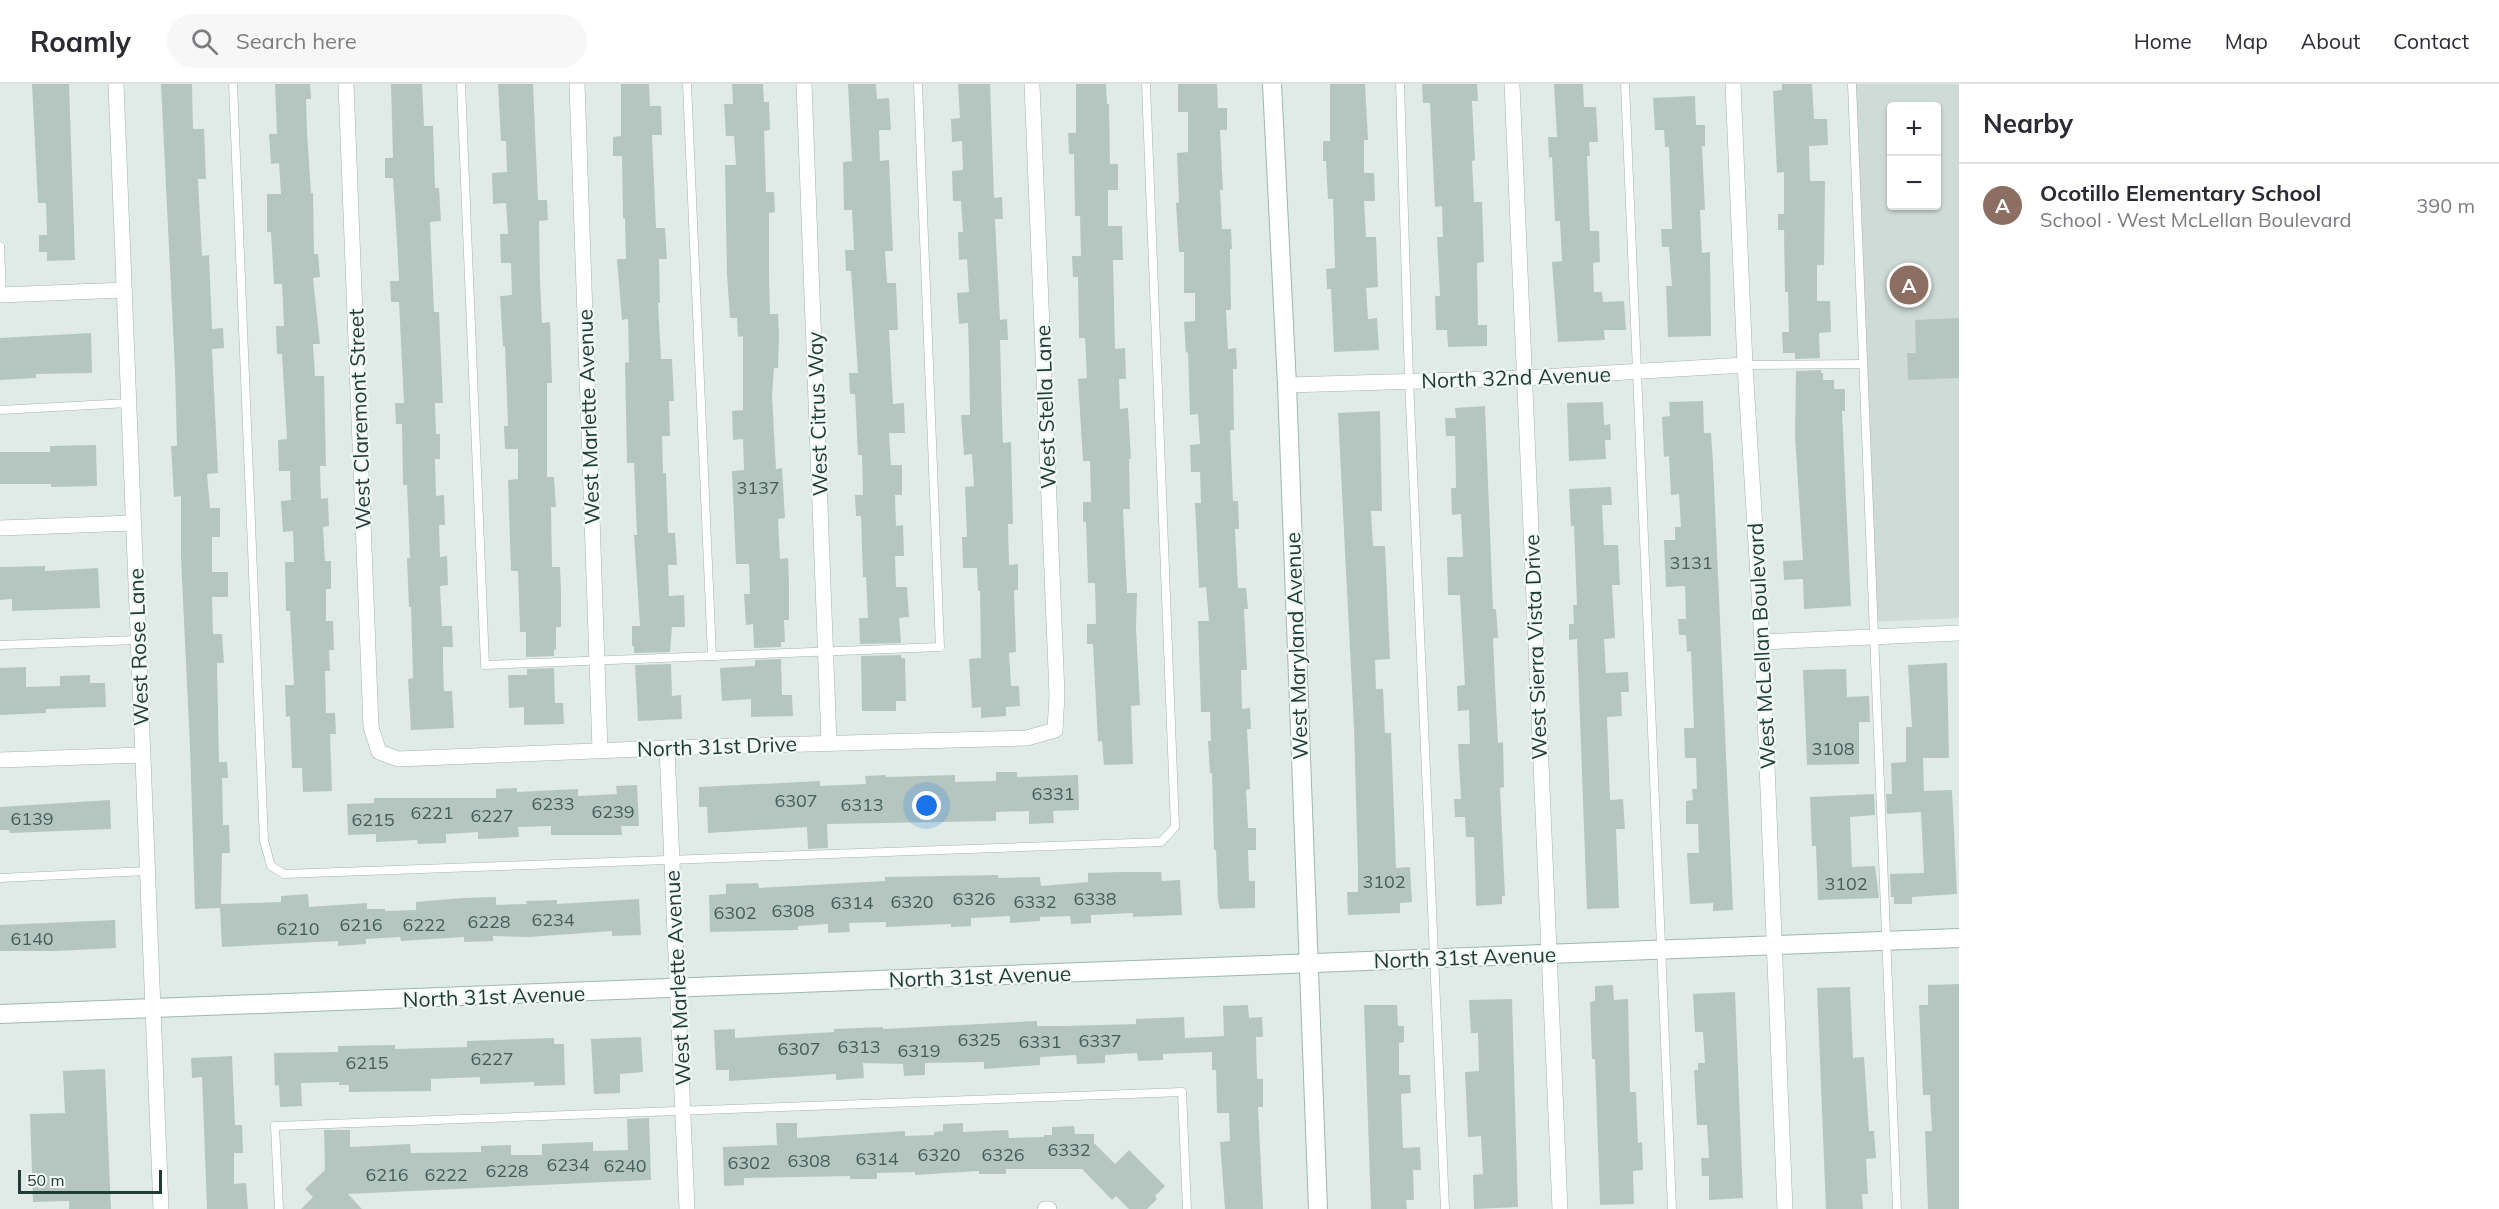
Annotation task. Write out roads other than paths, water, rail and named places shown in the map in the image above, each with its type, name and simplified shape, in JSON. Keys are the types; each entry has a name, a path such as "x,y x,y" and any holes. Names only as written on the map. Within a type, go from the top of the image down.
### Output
{"street":[{"name":"West Rose Lane","path":"116,84 161,1209"},
{"name":"West Claremont Street","path":"346,84 371,727 379,752"},
{"name":"West Marlette Avenue","path":"577,84 600,750"},
{"name":"West Citrus Way","path":"804,84 829,743"},
{"name":"West Stella Lane","path":"1032,84 1057,695 1055,730"},
{"name":"West Maryland Avenue","path":"1272,84 1287,385 1318,1209"},
{"name":"West Sierra Vista Drive","path":"1512,84 1560,1209"},
{"name":"West McLellan Boulevard","path":"1733,84 1745,365 1762,642 1785,1209"},
{"path":"1,295 123,290"},
{"name":"North 32nd Avenue","path":"1287,385 1524,378 1745,365"},
{"path":"0,528 133,523"},
{"path":"1762,642 1959,633"},
{"name":"North 31st Drive","path":"379,752 398,759 600,750 1028,738 1055,730"},
{"name":"West Marlette Avenue","path":"667,748 687,1209"},
{"path":"0,760 142,755"},
{"name":"North 31st Avenue","path":"0,1014 1959,939"}],"lane":[{"path":"233,84 264,841 272,866 284,874 1161,842 1175,827 1146,84"},
{"path":"461,84 485,664 940,647 918,84"},
{"path":"687,84 712,656"},
{"path":"1400,84 1409,380 1436,958 1445,1209"},
{"path":"1625,84 1635,373 1663,950 1672,1209"},
{"path":"1852,84 1897,1209"},
{"path":"0,246 1,295"},
{"path":"1745,365 1767,367 1863,364"},
{"path":"0,410 128,403"},
{"path":"0,645 137,640"},
{"path":"0,878 147,871"},
{"path":"279,1209 275,1126 1182,1092 1187,1209"}],"place":[{"name":"Ocotillo Elementary School","path":"1909,285"}]}
